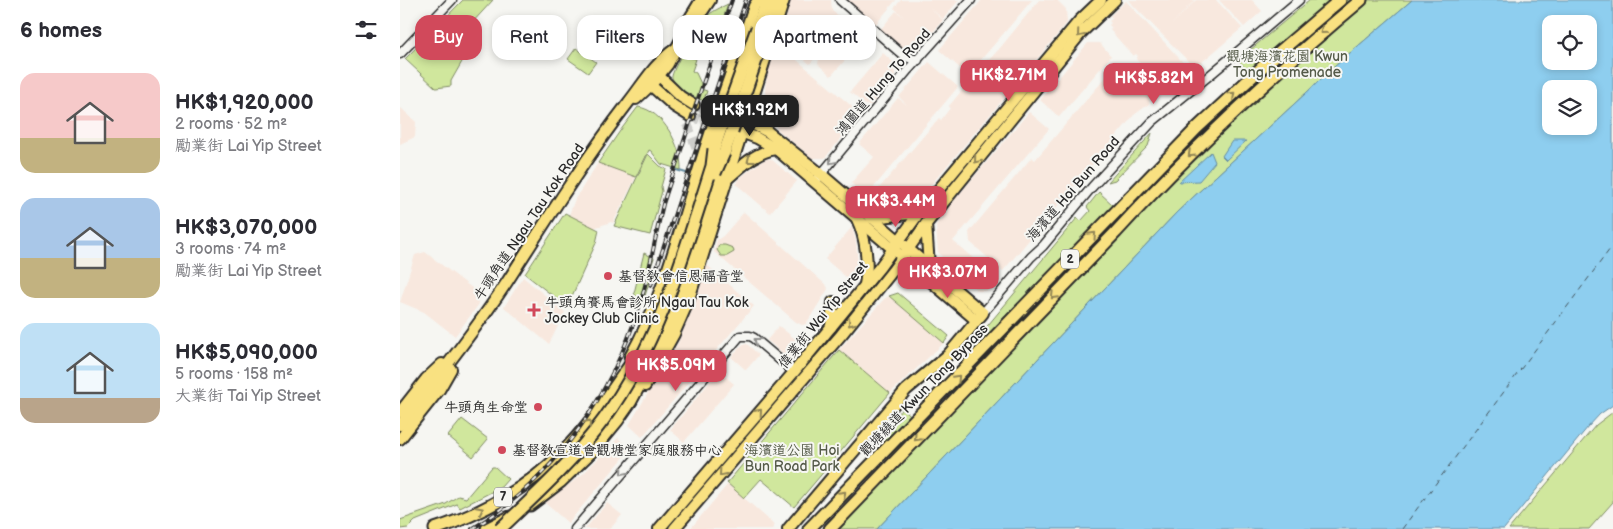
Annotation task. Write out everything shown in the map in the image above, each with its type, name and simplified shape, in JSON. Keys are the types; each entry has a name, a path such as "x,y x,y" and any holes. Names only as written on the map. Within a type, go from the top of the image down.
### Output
{"highway":[{"name":"7","path":"487,529 528,507 554,487 594,449 624,412 668,330 688,280 722,169 719,151 767,0"},
{"name":"7","path":"435,529 464,518 494,503 543,470 574,440 600,408 639,352 667,288 704,171 719,151 776,0"},
{"name":"觀塘繞道 Kwun Tong Bypass","path":"809,529 1197,128 1270,60 1340,0"},
{"name":"觀塘繞道 Kwun Tong Bypass","path":"830,529 1160,184 1267,82 1360,0"},
{"path":"500,529 561,469 590,436 618,398 638,365 674,285 712,166 719,151"},
{"path":"508,529 586,450 608,422 642,368 662,330 679,287 717,168 719,151"}],"main road":[{"name":"牛頭角道 Ngau Tau Kok Road","path":"692,15 701,0"},
{"name":"牛頭角道 Ngau Tau Kok Road","path":"700,15 710,0"},
{"path":"620,378 659,294 696,179 715,111 727,85 754,6 758,0"},
{"path":"624,412 645,386 681,318 728,178 752,96 784,0"},
{"name":"偉業街 Wai Yip Street","path":"659,529 794,372 864,286 919,213 1080,20 1101,0"},
{"name":"偉業街 Wai Yip Street","path":"674,529 841,335 906,253 926,224 1081,33 1115,0"},
{"name":"牛頭角道 Ngau Tau Kok Road","path":"400,439 439,390 451,370 453,358 505,284 554,207 613,121 628,103 640,96 656,73 671,60 673,54"},
{"path":"656,73 694,105"},
{"path":"648,83 688,120"},
{"path":"727,85 734,98 740,100 752,96"},
{"path":"752,96 753,109 768,132 818,178 855,216 906,253 980,317"},
{"path":"715,111 745,120 768,132"},
{"path":"711,123 742,132 776,149 871,218 896,245"},
{"path":"728,178 756,155 776,149"},
{"path":"696,179 698,152"},
{"path":"699,166 712,154 722,154 727,159 728,178"},
{"path":"871,218 919,213"},
{"path":"855,216 861,230 867,264 864,286"},
{"path":"926,224 930,266"},
{"path":"906,253 930,266 980,317"},
{"path":"831,326 833,302"},
{"name":"海濱道 Hoi Bun Road","path":"788,529 906,390 948,355 980,317"},
{"name":"牛頭角道 Ngau Tau Kok Road","path":"400,425 403,414 434,371 453,358"}],"street":[{"path":"400,54 452,0"},
{"path":"840,0 905,57 918,60"},
{"name":"鴻圖道 Hung To Road","path":"818,178 908,70 972,0"},
{"name":"海濱道 Hoi Bun Road","path":"980,317 1031,257 1044,246 1092,187 1152,122 1299,0"},
{"path":"905,57 908,70"},
{"path":"575,529 740,336 750,336 794,372"}],"shaded area":[{"path":"791,0 831,0 832,11 838,15 786,15"},
{"path":"848,0 896,0 876,24 876,15 863,15"},
{"path":"901,0 959,0 943,19 929,7 943,20 918,50 905,51 880,30 896,11 904,17 894,8"},
{"path":"982,0 1032,0 968,75 939,50"},
{"path":"1039,0 1057,0 1066,9 1067,23 913,206 874,209 869,205 869,200 939,118 941,120 950,108 949,106"},
{"path":"1128,0 1195,0 1171,25 1196,0 1216,0 1242,28 1195,68"},
{"path":"1219,0 1252,0 1262,11 1244,27"},
{"path":"1126,1 1192,72 1175,87 1162,87 1136,59 1138,56 1136,54 1133,56 1110,30 1112,28 1109,25 1111,23 1109,21 1113,18 1110,16"},
{"path":"1088,43 1100,43 1111,56 1059,117 1040,100"},
{"path":"883,53 894,63 895,76 871,105 865,105 850,92"},
{"path":"772,60 797,60 861,114 825,158 812,158 778,130 773,123 765,105 765,88"},
{"path":"805,60 813,60 810,64"},
{"path":"819,60 845,60 831,76 818,64"},
{"path":"929,62 958,87 869,193 864,195 851,183 874,157 859,144 898,98 907,105 899,97"},
{"path":"1118,63 1150,96 1149,104 1134,115 1003,271 970,242 969,232 1032,157 1035,160"},
{"path":"400,107 416,122 415,137 400,144"},
{"path":"1029,112 1049,129 953,241 997,279 986,291 978,291 940,258 942,256 938,252 936,225 947,212 946,210"},
{"path":"765,159 771,159 797,181 770,213 736,184 742,176"},
{"path":"598,163 636,177 613,223 594,228 569,215 575,199"},
{"path":"744,212 827,286 828,289 806,324 802,325 796,322 714,252 717,240 723,236"},
{"path":"852,227 856,242 859,277 854,284 825,259"},
{"path":"425,252 472,288 479,304 455,336 424,312 400,302 415,255"},
{"path":"707,265 754,306 642,437 629,425 678,343"},
{"name":"牛頭角賽馬會診所 Ngau Tau Kok Jockey Club Clinic","path":"523,277 565,312 549,344 504,307"},
{"path":"889,296 944,343 890,393 839,350 884,299"},
{"path":"779,326 804,346 794,358 789,359 767,340"},
{"path":"747,344 759,355 746,370 731,357 742,345"},
{"path":"719,371 734,384 684,442 670,430"},
{"path":"618,438 631,449 568,523 545,503 584,473"},
{"path":"728,484 775,525 772,529 690,529"},
{"path":"607,503 622,515 610,529 585,529"}],"green space":[{"path":"463,0 493,0 479,15 448,15"},
{"name":"觀塘海濱花園 Kwun Tong Promenade","path":"1310,0 1412,0 1344,58 1177,212 877,529 837,529 901,462 875,440 903,408 928,432 986,371 964,354 1077,218 1081,221 1090,211 1087,207 1099,192 1128,219 1262,88 1238,60"},
{"path":"728,4 724,15 708,15"},
{"path":"576,48 577,60 593,60 596,62 588,73 568,59"},
{"path":"415,49 415,60 463,60 451,81 451,86 436,88 405,59"},
{"path":"679,60 696,60 692,71 696,73 702,86 701,89 707,91 705,97 711,99 710,103 694,97 678,87 672,78"},
{"path":"638,107 647,110 663,122 678,151 681,170 661,164 649,150 636,177 598,163"},
{"path":"1152,133 1148,146 1115,180 1108,182"},
{"path":"648,154 660,166 666,169 650,235 614,226"},
{"path":"565,213 599,230 596,243 567,307 525,274"},
{"path":"719,245 733,248 734,252 727,256 721,256 717,250"},
{"path":"644,253 654,258 649,272 651,277 643,302 634,293"},
{"path":"898,293 949,336 944,343 889,296"},
{"name":"海濱道公園 Hoi Bun Road Park","path":"839,350 890,393 794,507 761,479 744,498 727,483"},
{"path":"1613,412 1613,502 1589,529 1509,529 1596,425"},
{"path":"462,419 488,439 473,457 448,436"},
{"path":"492,467 495,467 508,479 501,487 460,508 457,504 415,521 408,528 400,529 400,520 446,504 458,496 466,498"}],"water":[{"path":"1412,0 1613,0 1613,405 1600,414 1588,427 1504,529 877,529 1177,212 1344,58"},
{"path":"1232,141 1246,141 1226,160 1222,156"},
{"path":"1211,152 1215,162 1199,181 1179,182"}],"waterway":[{"path":"673,169 686,173"}],"ferry route":[{"path":"1402,529 1613,245"}],"tunnel":[{"path":"694,105 712,111"},
{"path":"690,116 708,122"},
{"path":"687,124 698,151"}],"railway":[{"path":"472,529 502,509 529,486 554,460 577,432 614,371 640,304 663,204 732,0"},
{"path":"651,285 746,0"}],"place":[{"name":"基督教會信恩福音堂","path":"608,276"},
{"name":"牛頭角賽馬會診所 Ngau Tau Kok Jockey Club Clinic","path":"534,310"},
{"name":"牛頭角生命堂","path":"538,407"},
{"name":"基督教宣道會觀塘堂家庭服務中心","path":"502,450"}]}
